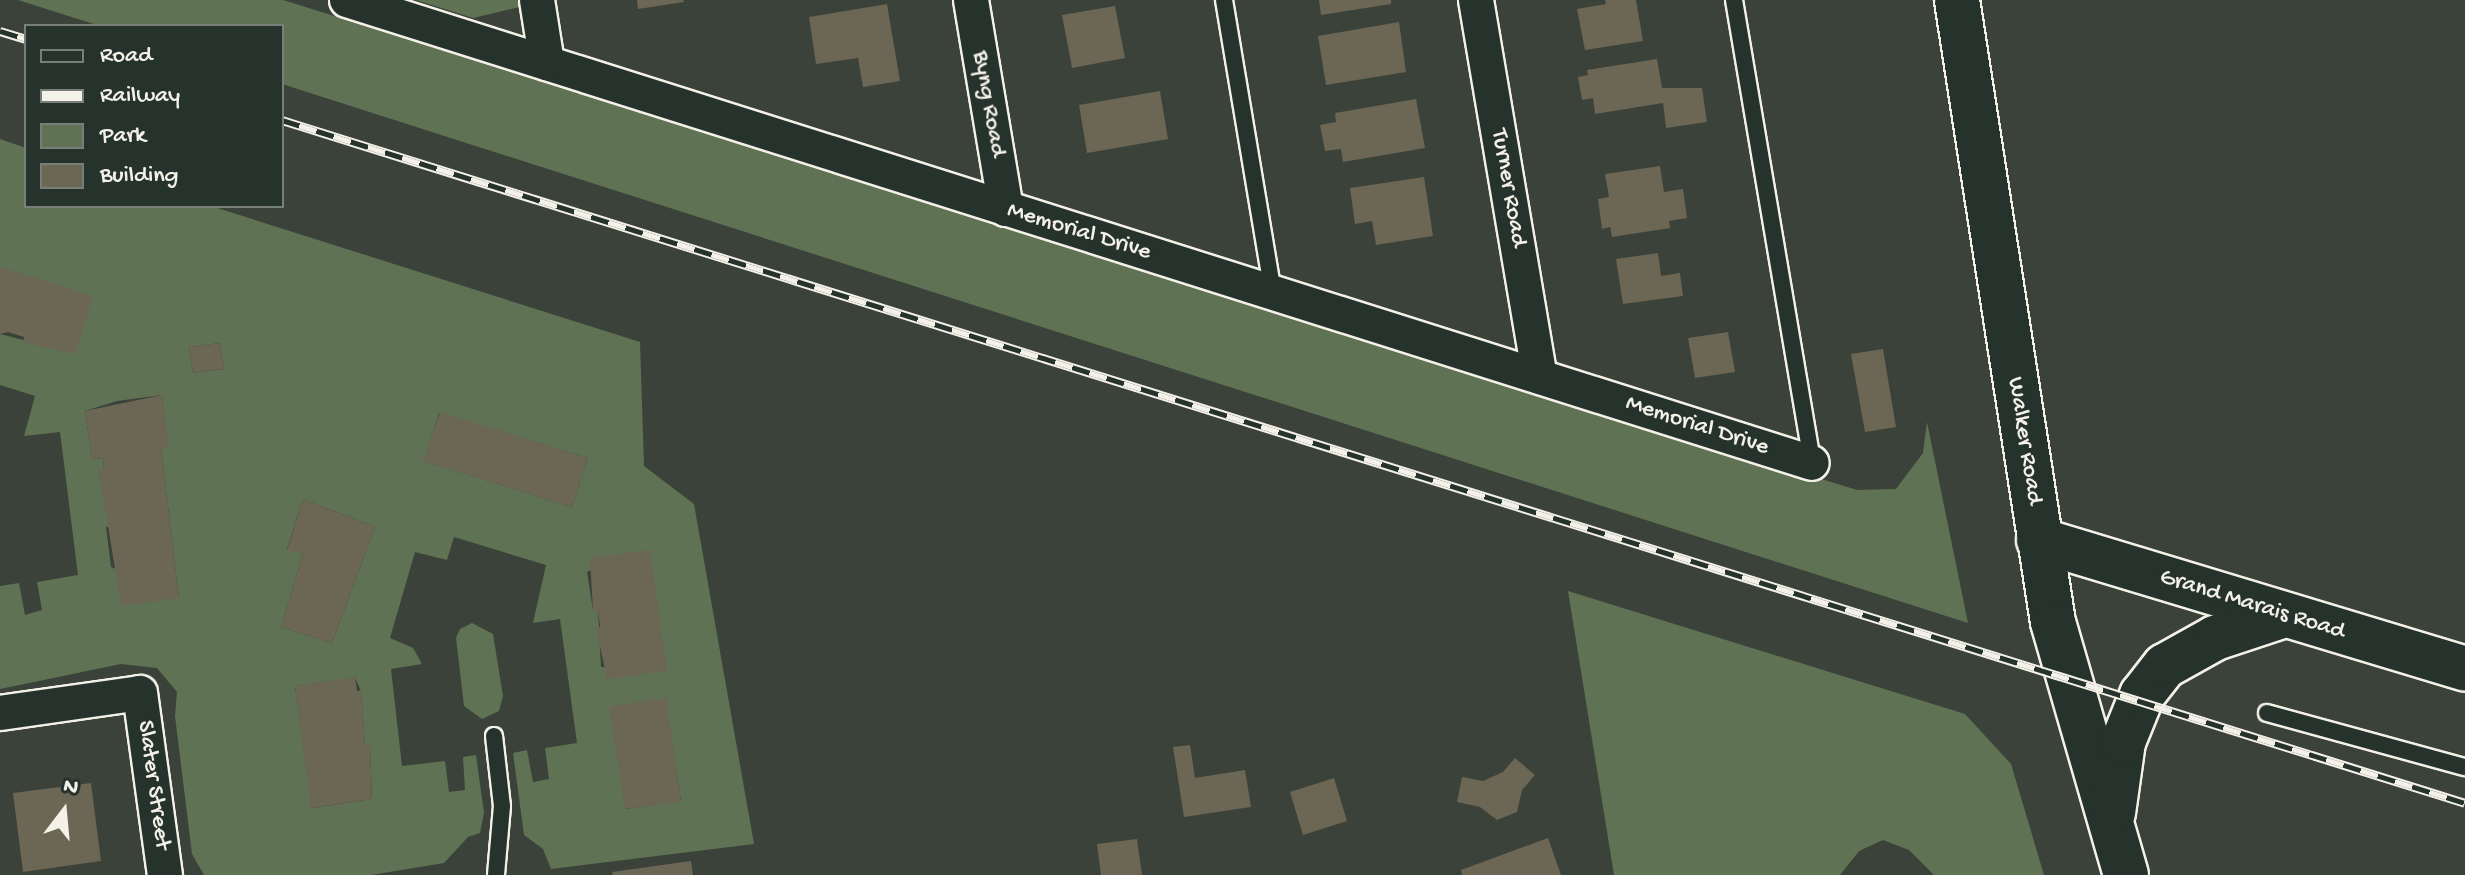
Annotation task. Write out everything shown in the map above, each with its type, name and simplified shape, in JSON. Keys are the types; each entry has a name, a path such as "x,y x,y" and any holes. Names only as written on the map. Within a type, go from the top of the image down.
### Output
{"main road":[{"name":"Walker Road","path":"1957,0 2053,622 2126,875"},
{"name":"Grand Marais Road","path":"2039,540 2465,669"},
{"path":"2111,827 2123,742 2142,695 2165,666 2215,638 2285,615"}],"street":[{"name":"Memorial Drive","path":"347,0 1812,463"},
{"path":"537,0 547,63"},
{"name":"Byng Road","path":"971,0 1006,209"},
{"name":"Turner Road","path":"1476,0 1540,377"},
{"name":"Slater Street","path":"0,713 140,693 165,875"}],"lane":[{"path":"1224,0 1273,293"},
{"path":"1734,0 1812,463"},
{"path":"2267,713 2465,767"},
{"path":"494,736 502,806 496,875"}],"green space":[{"path":"18,0 283,0 1857,490 1896,489 1923,453 1927,422 1968,623 284,85 284,24 94,24"},
{"path":"416,0 527,0 528,5 473,18"},
{"path":"0,139 24,147 24,208 217,208 640,342 644,466 694,504 754,844 551,869 543,849 524,835 513,753 527,750 533,782 549,779 545,748 577,743 560,619 533,623 546,565 454,537 447,560 415,552 390,638 413,648 422,664 391,669 402,766 445,761 449,792 465,790 463,757 476,755 484,813 480,833 468,837 444,863 371,875 204,875 192,854 175,716 177,692 157,668 121,664 0,689 0,586 19,583 25,615 42,610 37,582 78,575 60,432 24,436 35,396 0,385 0,334 62,350 0,267","holes":["220,343 224,369 193,373 189,347","162,395 168,447 161,449 179,598 111,567 106,527 111,526 99,471 104,469 103,458 92,459 85,411 117,401","439,413 588,458 572,507 424,461","303,499 375,527 332,643 281,627 303,554 287,549","592,570 666,671 601,667 598,610 593,610 587,572","355,678 361,691 365,747 370,747 372,799 312,808 295,686","665,698 681,800 625,809"]},
{"path":"1568,591 1965,714 2011,764 2044,875 1934,875 1909,850 1883,840 1859,851 1840,875 1614,875"},
{"path":"472,623 493,634 503,696 499,711 482,719 464,706 456,638 460,629"}],"building":[{"path":"637,0 683,0 684,2 638,9"},
{"path":"1319,0 1391,0 1391,4 1321,15"},
{"path":"1605,0 1636,0 1643,41 1585,50 1577,9 1606,4"},
{"path":"887,4 900,81 863,87 858,58 816,64 809,17"},
{"path":"1115,6 1125,58 1072,68 1062,15"},
{"path":"1399,22 1406,72 1326,85 1318,36"},
{"path":"1657,59 1662,88 1702,88 1707,122 1666,128 1663,103 1595,114 1593,98 1582,100 1578,77 1588,75 1587,70"},
{"path":"1160,91 1168,139 1087,153 1079,105"},
{"path":"1416,99 1425,148 1343,162 1341,149 1325,151 1320,125 1336,122 1335,113"},
{"path":"1660,166 1664,192 1683,189 1687,218 1669,221 1670,228 1612,237 1610,227 1602,229 1598,199 1609,197 1605,174"},
{"path":"1424,177 1433,236 1376,245 1372,221 1355,224 1350,188"},
{"path":"1658,253 1661,276 1680,273 1683,296 1623,304 1616,259"},
{"path":"0,267 93,296 75,354 23,342 24,337 8,332 0,334"},
{"path":"1728,332 1735,372 1695,378 1688,338"},
{"path":"220,343 224,369 193,373 189,347"},
{"path":"1883,349 1896,427 1865,432 1851,354"},
{"path":"162,395 169,447 161,449 179,598 121,606 99,470 104,469 103,458 92,459 85,411"},
{"path":"440,412 588,458 572,507 423,461"},
{"path":"303,499 375,527 332,643 281,627 303,554 287,550"},
{"path":"650,550 667,671 607,679 596,627 600,627 598,610 593,611 590,558"},
{"path":"355,677 357,691 361,690 365,747 370,746 372,799 311,808 295,686"},
{"path":"666,698 681,801 625,809 609,707"},
{"path":"1190,745 1195,778 1245,770 1251,807 1184,817 1173,747"},
{"path":"1515,758 1535,775 1522,790 1517,812 1497,820 1480,807 1457,802 1462,777 1483,781 1503,772"},
{"path":"1334,778 1347,821 1303,835 1290,792"},
{"path":"91,783 101,861 23,872 13,793"},
{"path":"1548,838 1561,875 1462,875 1461,870"},
{"path":"1137,839 1142,875 1101,875 1097,844"},
{"path":"691,861 693,875 613,875 612,872"}],"railway":[{"path":"0,31 24,38"},
{"path":"284,121 2465,803"}]}
